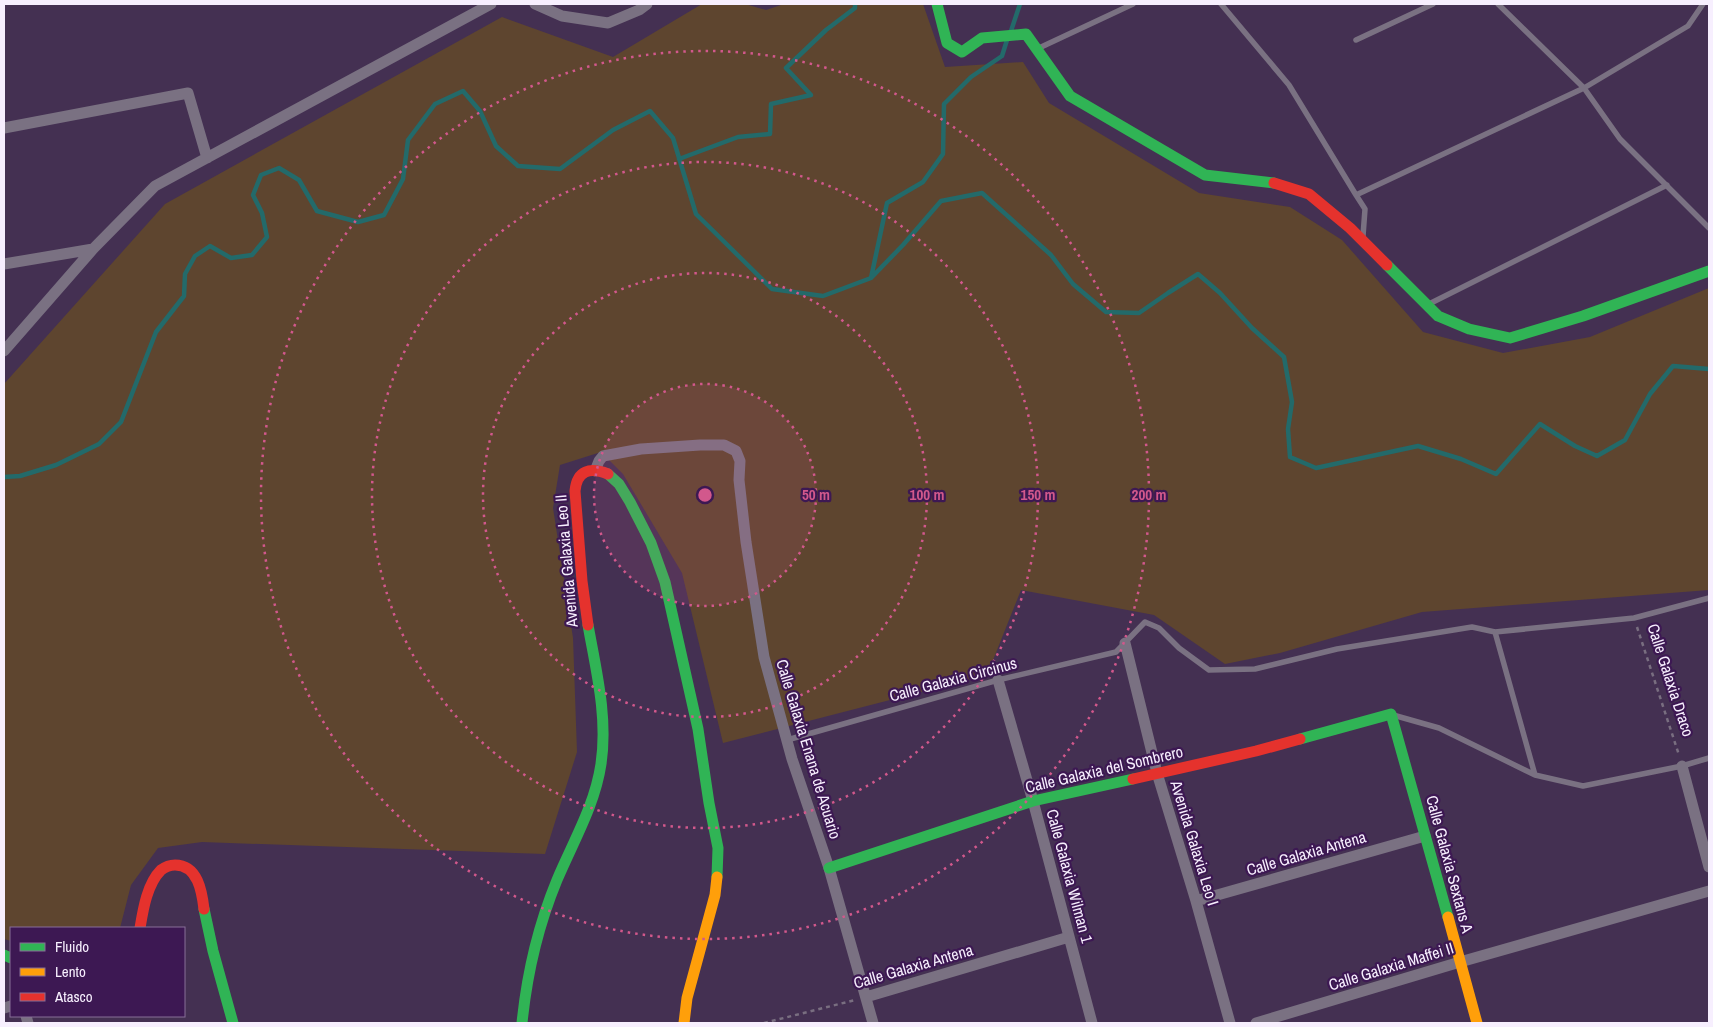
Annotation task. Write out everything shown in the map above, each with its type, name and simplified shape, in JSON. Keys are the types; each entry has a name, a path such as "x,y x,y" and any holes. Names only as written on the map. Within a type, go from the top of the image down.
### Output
{"street":[{"path":"4,350 93,249 155,186 480,8 491,4"},
{"path":"535,4 562,16 608,23 639,10 648,4"},
{"path":"937,4 947,44 962,52 982,38 1026,34 1070,96 1205,175 1275,183 1310,194 1350,228 1438,316 1469,329 1510,338 1583,316 1709,270"},
{"path":"4,128 188,93 207,158"},
{"path":"4,264 93,249"},
{"name":"Calle Galaxia Enana de Acuario","path":"595,471 603,456 642,449 724,445 736,451 740,461 746,542 764,657 787,740 829,868 873,1023"},
{"name":"Avenida Galaxia Leo II","path":"522,1023 529,962 540,923 582,826 601,764 603,740 602,713 586,608 575,491 576,482 580,475 588,471 595,471"},
{"path":"595,471 609,475 619,484 651,543 665,582 698,728 718,848 718,872 715,895 687,998 684,1023"},
{"name":"Avenida Galaxia Leo I","path":"1124,642 1157,774 1196,901 1230,1023"},
{"name":"Calle Galaxia Wilman 1","path":"998,680 1033,801 1092,1023"},
{"name":"Calle Galaxia del Sombrero","path":"829,868 1033,801 1256,751 1391,714"},
{"name":"Calle Galaxia Sextans A","path":"1391,714 1477,1023"},
{"path":"1682,766 1709,867"},
{"name":"Calle Galaxia Antena","path":"1196,901 1425,836"},
{"path":"140,927 147,898 159,873 166,866 186,867 194,874 202,896 214,961 234,1023"},
{"name":"Calle Galaxia Maffei II","path":"1256,1023 1709,891"},
{"name":"Calle Galaxia Antena","path":"866,998 1069,937"}],"lane":[{"path":"1037,49 1133,4"},
{"path":"1221,4 1289,86 1365,209 1363,241"},
{"path":"1356,40 1434,4"},
{"path":"1498,4 1584,88 1620,139 1709,228"},
{"path":"1356,195 1584,88 1688,26 1703,4"},
{"path":"1427,306 1666,185"},
{"path":"1535,775 1494,632 1634,618 1709,598"},
{"name":"Calle Galaxia Circinus","path":"787,740 998,680 1116,652 1145,622 1159,628 1179,648 1209,670 1255,670 1337,649 1472,627 1494,632"},
{"path":"1391,714 1439,728 1535,775 1584,786 1682,766 1709,758"}],"path":[{"name":"Calle Galaxia Draco","path":"1634,618 1682,766"},
{"name":"Calle Galaxia Antena","path":"764,1023 866,998"}],"shaded area":[{"path":"702,4 745,4 766,10 784,4 923,4 945,67 1023,62 1049,103 1199,193 1290,207 1342,240 1423,332 1503,353 1590,337 1709,288 1709,590 1422,612 1280,653 1225,664 1154,615 1021,590 987,675 723,743 682,573 623,474 601,452 560,465 553,508 573,638 577,752 545,854 202,842 158,848 131,885 120,927 10,927 10,941 4,939 4,384 165,204 502,17 613,57"}],"waterway":[{"path":"679,159 738,137 770,134 771,104 811,95 786,68 826,30 855,8 855,4"},
{"path":"1011,31 1020,4"},
{"path":"871,278 887,203 923,182 943,154 944,104 971,77 1002,56 1007,40"},
{"path":"4,477 20,476 56,465 99,444 121,422 156,332 184,296 185,274 195,256 210,246 231,258 252,255 267,237 262,213 253,195 261,175 279,168 299,180 317,211 358,222 384,215 403,179 408,140 435,104 463,91 480,111 496,146 518,166 560,169 613,130 650,111 673,138 696,214 772,289 823,296 871,278 941,201 982,193 1051,255 1073,284 1106,312 1139,313 1198,274 1220,293 1252,328 1284,357 1292,402 1288,429 1290,457 1316,468 1418,446 1461,459 1496,474 1540,424 1575,446 1597,456 1625,440 1650,394 1673,366 1709,369"}],"traffic: fast":[{"path":"937,4 947,43 962,52 982,38 1026,34 1070,96 1205,175 1274,183"},
{"path":"1387,265 1438,316 1469,329 1510,338 1583,316 1709,271"},
{"path":"608,474 619,484 630,502 651,543 665,582 698,729 718,848 717,877"},
{"path":"522,1023 530,968 544,915 557,880 589,809 601,764 603,746 602,711 588,625"},
{"path":"1300,739 1391,714 1448,917"},
{"path":"829,868 1033,801 1133,779"},
{"path":"204,909 213,951 233,1023"},
{"path":"4,955 10,958"}],"traffic: slow":[{"path":"684,1023 687,998 715,895 717,877"},
{"path":"1448,917 1477,1023"}],"traffic: jam":[{"path":"1274,183 1309,194 1350,228 1387,265"},
{"path":"588,625 582,581 575,491 578,478 586,472 596,471 608,474"},
{"path":"1133,779 1300,739"},
{"path":"140,927 146,898 152,882 161,870 169,866 183,866 194,874 200,888 204,909"}]}
